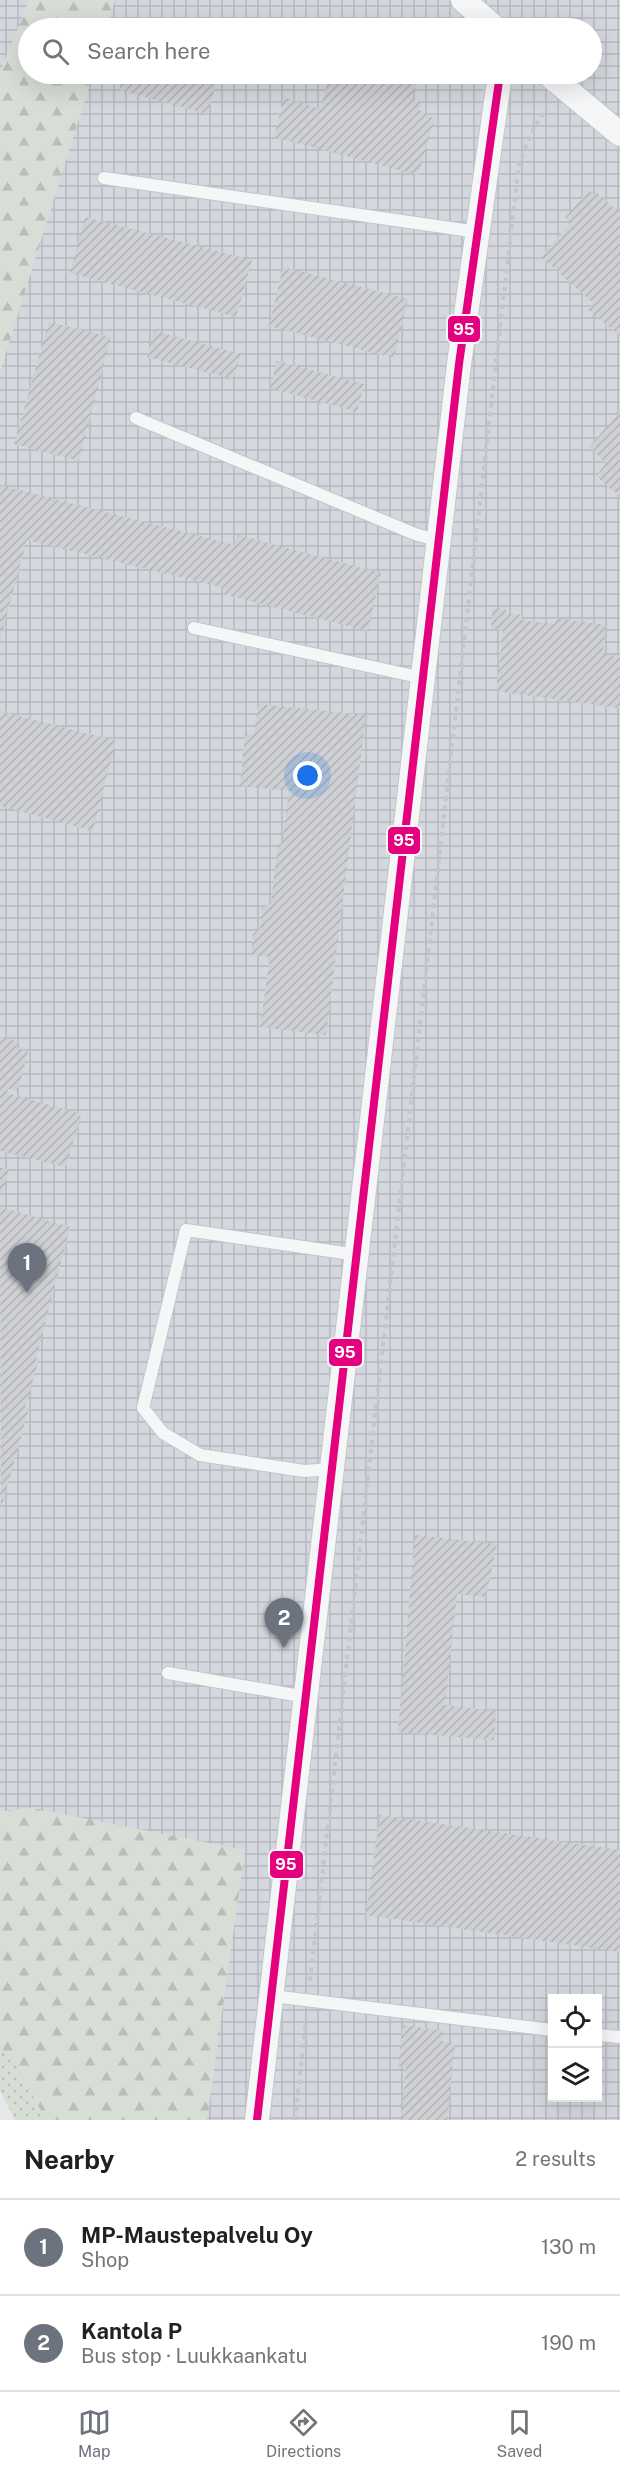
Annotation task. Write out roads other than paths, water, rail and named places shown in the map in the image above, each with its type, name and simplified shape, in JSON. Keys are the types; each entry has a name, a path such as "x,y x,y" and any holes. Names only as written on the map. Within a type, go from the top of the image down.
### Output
{"street":[{"path":"463,0 484,18"},
{"path":"257,2120 459,364 499,84"},
{"path":"560,84 620,134"}],"lane":[{"path":"104,178 477,232"},
{"path":"136,418 415,534 439,541"},
{"path":"194,628 423,678"},
{"path":"332,1469 304,1471 200,1455 163,1433 143,1408 186,1230 357,1255"},
{"path":"168,1673 306,1697"},
{"path":"272,1996 548,2030"},
{"path":"602,2035 620,2037"}],"place":[{"name":"MP-Maustepalvelu Oy","path":"27,1293"},
{"name":"Kantola P","path":"284,1648"}]}
